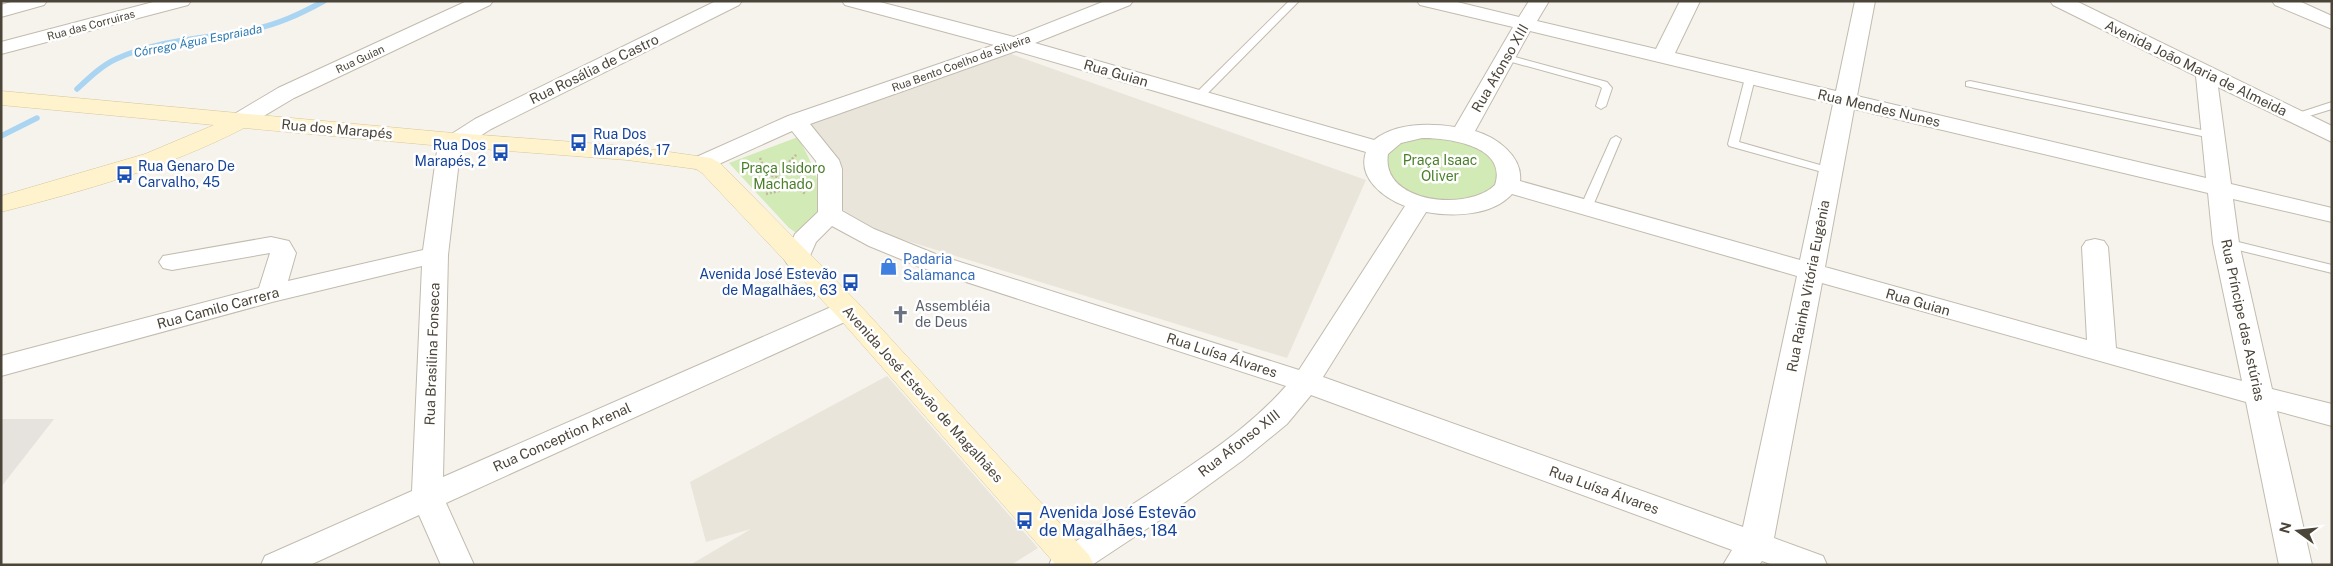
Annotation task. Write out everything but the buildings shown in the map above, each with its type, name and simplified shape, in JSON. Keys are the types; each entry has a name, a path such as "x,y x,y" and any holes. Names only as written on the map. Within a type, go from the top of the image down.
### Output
{"street":[{"path":"1,11 37,1"},
{"name":"Rua das Corruiras","path":"1,48 181,1"},
{"name":"Rua Guian","path":"239,121 286,93 483,1"},
{"name":"Rua Rosália de Castro","path":"458,140 483,124 732,1"},
{"name":"Rua Guian","path":"852,1 1015,44 1379,149"},
{"name":"Rua Bento Coelho da Silveira","path":"804,131 1123,1"},
{"name":"Rua Mendes Nunes","path":"1427,1 2332,215"},
{"name":"Rua Afonso XIII","path":"1462,134 1504,57 1539,1"},
{"path":"1662,58 1690,1"},
{"name":"Rua Rainha Vitória Eugênia","path":"1748,555 1812,272 1830,171 1865,1"},
{"name":"Avenida João Maria de Almeida","path":"2060,1 2332,135"},
{"path":"2282,1 2332,23"},
{"name":"Rua Príncipe das Astúrias","path":"2206,72 2211,135 2221,189 2226,243 2237,303 2260,395 2296,565"},
{"name":"Rua dos Marapés","path":"1,98 239,121 627,153 706,166"},
{"path":"1,204 120,169 193,143 239,121"},
{"path":"706,166 753,139 804,131 826,160 830,169 830,214 804,239 797,259"},
{"path":"1432,131 1462,134 1480,141 1495,150 1505,162 1509,174 1506,185 1498,196 1469,206 1440,207 1419,203 1399,195 1384,184 1376,172 1374,160 1379,149 1389,140 1404,134 1432,131"},
{"name":"Rua Brasilina Fonseca","path":"458,140 449,150 435,255 427,497 458,565"},
{"name":"Avenida José Estevão de Magalhães","path":"706,166 848,310 1072,563"},
{"name":"Rua Guian","path":"1506,185 2102,354 2332,415"},
{"name":"Rua Afonso XIII","path":"1072,563 1232,452 1277,416 1306,382 1419,203"},
{"name":"Rua Luísa Álvares","path":"830,214 852,228 929,261 1306,382 1748,555 1811,565"},
{"path":"172,262 271,245 280,247 283,253 271,294"},
{"path":"2095,247 2102,354"},
{"name":"Rua Camilo Carrera","path":"1,366 271,294 435,255"},
{"name":"Rua Conception Arenal","path":"277,565 848,310"}],"lane":[{"path":"1199,96 1295,1"},
{"path":"1504,57 1603,84 1607,88 1601,106"},
{"path":"1750,78 1733,144 1830,171"},
{"path":"1970,84 2211,135"},
{"path":"2296,117 2332,105"},
{"path":"1586,208 1616,140"},
{"path":"2226,243 2332,269"}],"path":[{"path":"775,176 804,131"},
{"path":"706,166 765,171 797,187 830,214"}],"shaded area":[{"path":"1011,54 1366,180 1287,358 878,232 837,212 799,122"},
{"path":"887,376 1038,548 1011,565 690,565 751,529 706,542 690,482"},
{"path":"1,419 54,419 1,487"}],"green space":[{"name":"Praça Isaac Oliver","path":"1420,134 1474,143 1497,163 1497,184 1474,200 1435,202 1398,190 1380,155 1388,145"},
{"name":"Praça Isidoro Machado","path":"798,137 814,169 819,195 817,221 801,232 795,232 789,228 729,163"}],"waterway":[{"name":"Córrego Água Espraiada","path":"77,89 105,65 132,52 165,43 260,28 288,18 324,1"},
{"name":"Córrego Água Espraiada","path":"1,136 37,118"}],"place":[{"name":"Rua Dos Marapés, 17","path":"579,142"},
{"name":"Rua Dos Marapés, 2","path":"500,153"},
{"name":"Rua Genaro De Carvalho, 45","path":"124,174"},
{"name":"Padaria Salamanca","path":"889,267"},
{"name":"Avenida José Estevão de Magalhães, 63","path":"851,282"},
{"name":"Assembléia de Deus","path":"901,314"},
{"name":"Avenida José Estevão de Magalhães, 184","path":"1025,521"}]}
